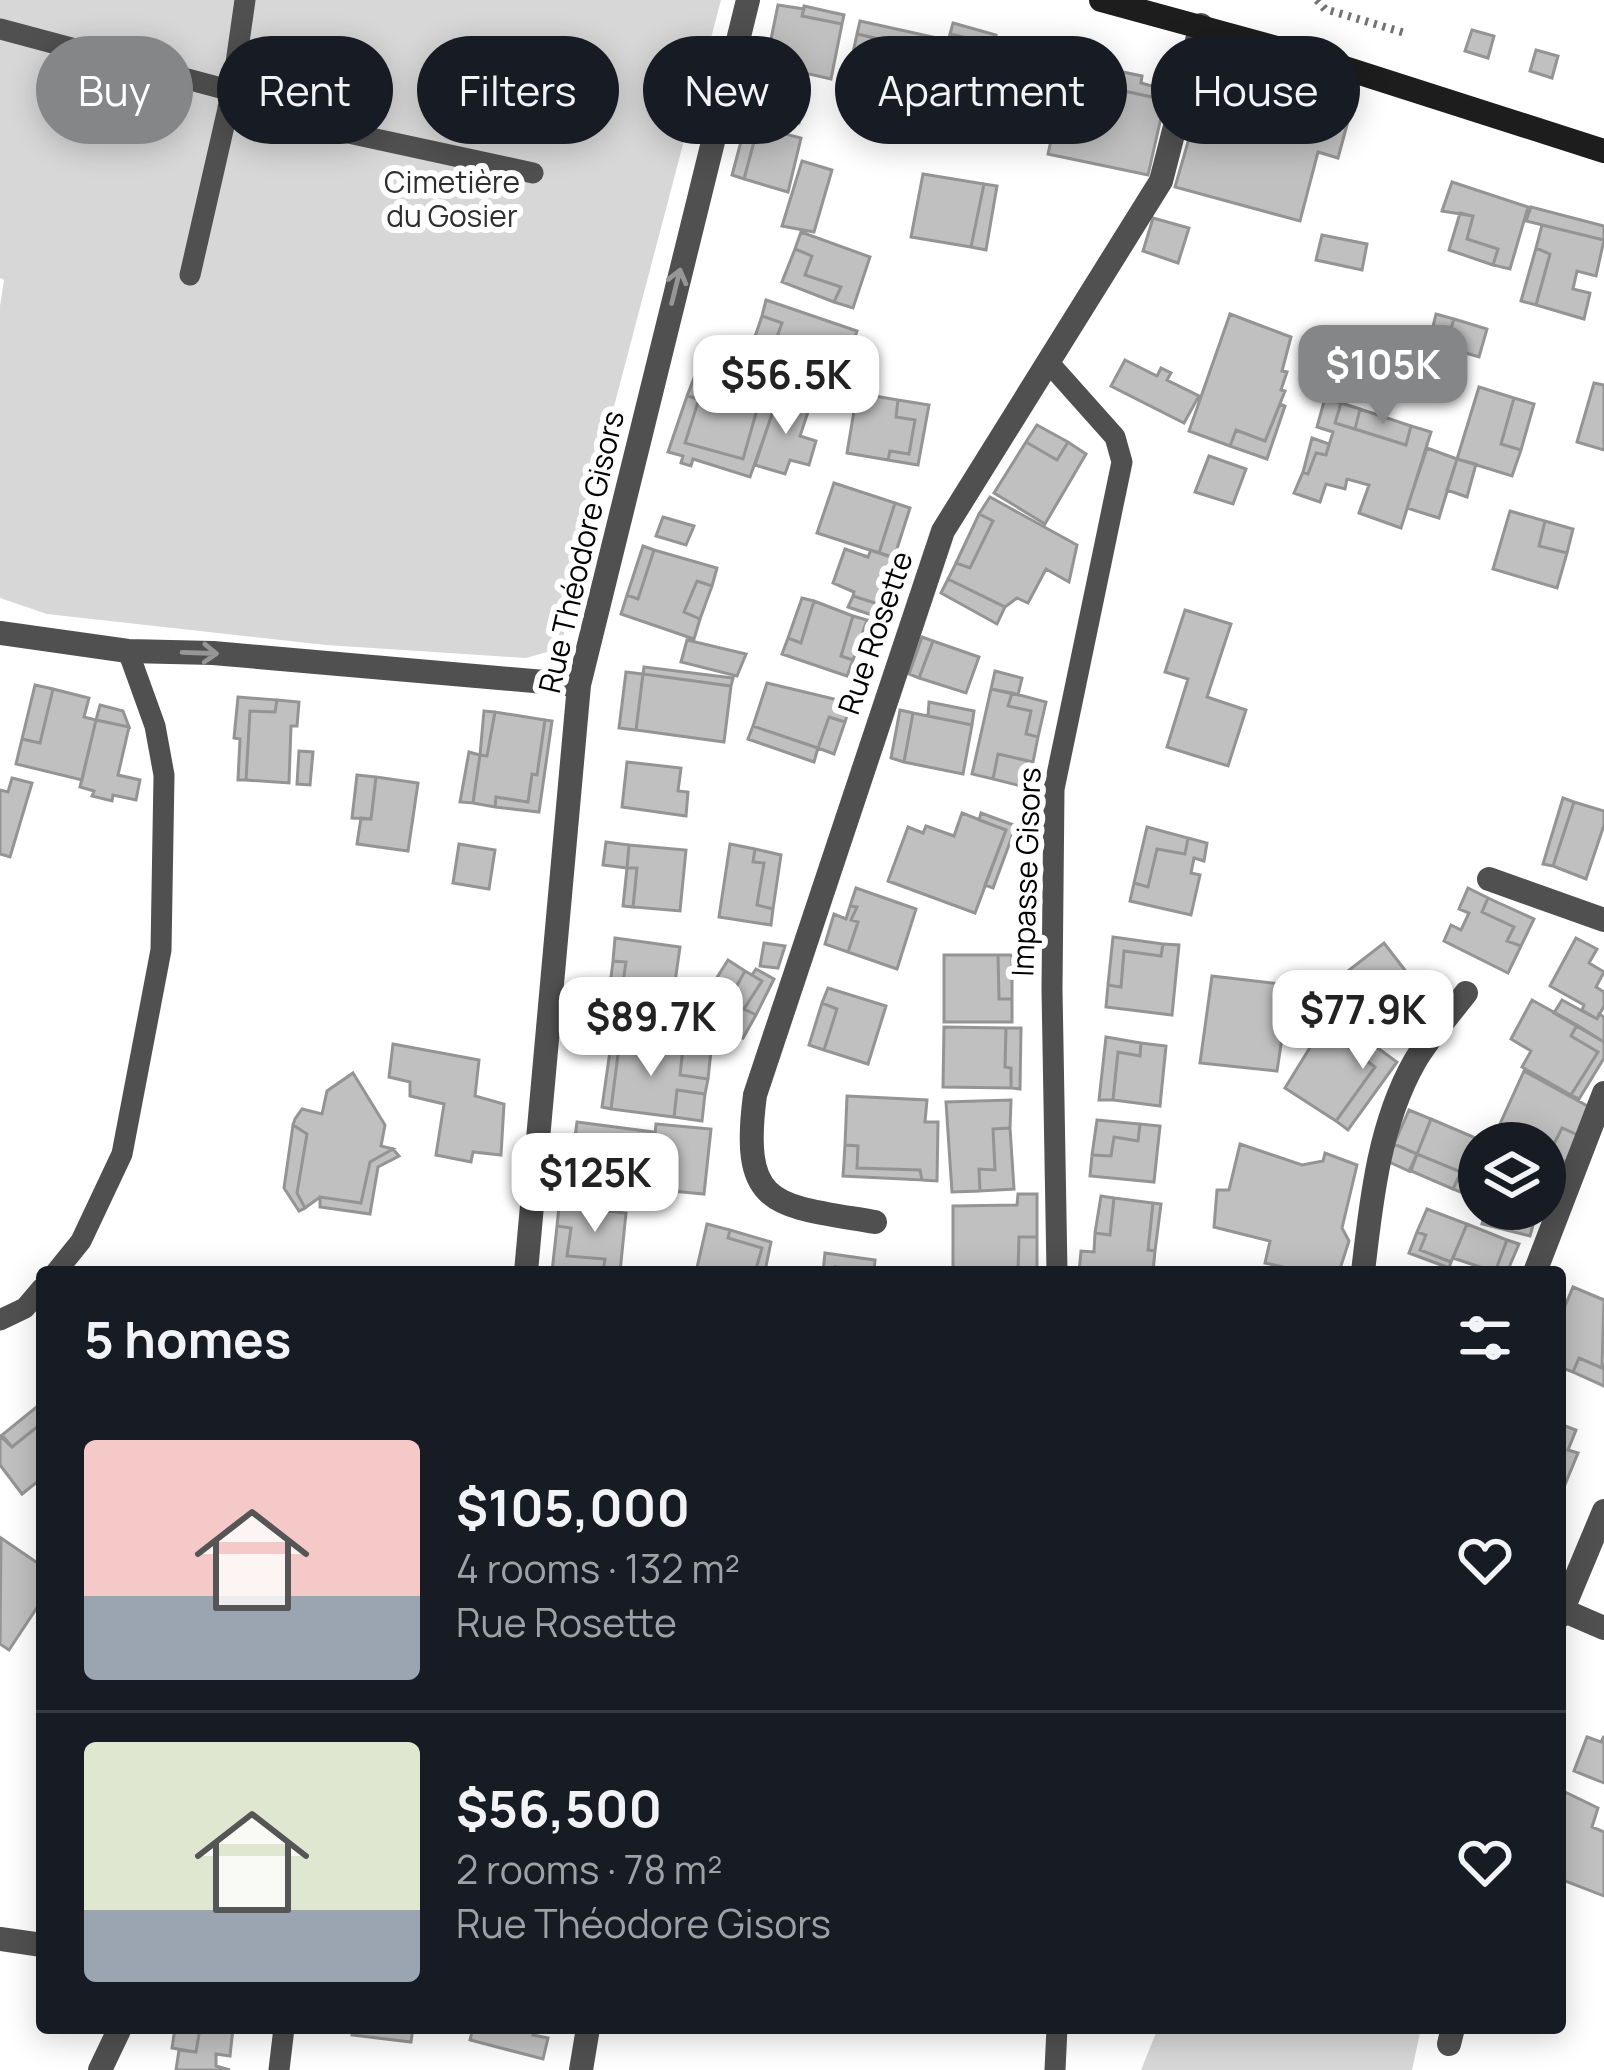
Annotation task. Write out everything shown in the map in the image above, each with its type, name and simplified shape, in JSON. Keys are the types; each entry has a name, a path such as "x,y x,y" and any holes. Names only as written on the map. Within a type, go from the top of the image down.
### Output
{"main road":[{"path":"1101,0 1201,25 1604,151"}],"street":[{"name":"Rue Théodore Gisors","path":"527,1266 579,685 748,0"},
{"name":"Rue Rosette","path":"875,1222 814,1212 780,1200 759,1186 751,1166 755,1095 943,531 1161,181 1201,25"},
{"path":"0,633 128,651 213,653 579,685"},
{"path":"1489,879 1604,920"},
{"path":"1364,1266 1371,1198 1392,1115 1415,1062 1466,993"},
{"path":"1537,1266 1604,1094"},
{"path":"1566,1599 1604,1510"},
{"path":"1566,1613 1604,1628"},
{"path":"0,1939 36,1944"},
{"path":"100,2070 117,2034"},
{"path":"581,2070 587,2034"}],"lane":[{"path":"240,36 245,0"},
{"path":"0,28 217,95"},
{"path":"393,139 533,173"},
{"path":"190,275 220,144"},
{"name":"Impasse Gisors","path":"1049,363 1115,437 1123,462 1054,789 1057,1266"},
{"path":"61,1266 81,1241 122,1154 161,950 164,775 155,726 128,651"},
{"path":"0,1320 25,1308 36,1295"},
{"path":"279,2070 283,2034"},
{"path":"1054,2070 1057,2034"}],"path":[{"path":"1317,0 1325,9 1405,32"}],"green space":[{"name":"Cimetière du Gosier","path":"0,0 721,0 712,36 643,36 643,144 683,144 597,471 561,648 526,658 326,645 47,614 0,598 0,306 4,280 0,278"},
{"path":"1156,2034 1420,2034 1412,2070 1141,2070"}],"building":[{"path":"778,5 804,9 802,16 842,24 840,36 835,36 831,79 811,74 811,36 772,36"},
{"path":"804,6 844,15 842,24 802,16"},
{"path":"860,21 928,36 866,36 857,34"},
{"path":"953,23 996,35 959,36 950,34"},
{"path":"1472,30 1494,36 1488,58 1465,51"},
{"path":"1536,50 1558,56 1552,78 1530,71"},
{"path":"1127,73 1142,76 1141,83 1151,86 1151,97 1127,92"},
{"path":"1127,92 1151,97 1151,144 1155,144 1148,175 1048,154 1050,144 1127,144"},
{"path":"740,144 753,144 744,179 732,175"},
{"path":"753,144 800,144 788,192 744,179"},
{"path":"1187,144 1342,144 1338,158 1318,152 1300,221 1175,187"},
{"path":"802,161 832,170 814,232 782,226"},
{"path":"923,174 984,184 971,247 911,237"},
{"path":"1452,182 1528,207 1510,269 1493,265 1498,249 1467,239 1473,216 1442,211"},
{"path":"984,184 997,186 986,250 971,247"},
{"path":"1531,207 1604,226 1604,240 1526,221"},
{"path":"1460,213 1473,216 1467,239 1498,249 1493,265 1449,250"},
{"path":"1153,218 1189,228 1178,263 1143,251"},
{"path":"1542,225 1604,240 1596,276 1577,271 1573,289 1590,293 1584,319 1536,305 1550,254 1536,248"},
{"path":"801,232 870,257 853,308 834,302 841,287 805,275 812,256 795,249"},
{"path":"1322,235 1367,244 1362,270 1316,260"},
{"path":"1536,248 1550,254 1536,305 1521,301"},
{"path":"795,249 812,256 805,275 841,287 834,302 782,282"},
{"path":"766,300 857,331 852,346 840,343 821,401 761,381 782,323 762,316"},
{"path":"1230,314 1291,337 1282,371 1287,372 1281,390 1285,391 1265,441 1236,430 1230,446 1189,431"},
{"path":"1436,314 1454,319 1445,347 1429,343"},
{"path":"762,316 782,323 761,381 742,375"},
{"path":"1454,319 1487,329 1479,357 1445,347"},
{"path":"1125,360 1157,376 1161,368 1171,373 1167,380 1199,396 1184,423 1111,386"},
{"path":"694,378 760,399 743,459 685,443 699,399 687,396"},
{"path":"1594,383 1604,385 1604,450 1577,442"},
{"path":"1479,387 1514,398 1501,444 1521,450 1512,476 1457,459"},
{"path":"857,393 898,400 896,417 915,420 909,454 890,451 888,460 847,453"},
{"path":"687,396 699,399 685,443 743,459 760,399 776,403 750,477 693,459 691,466 681,463 683,456 668,452"},
{"path":"778,396 810,406 800,436 816,441 809,465 790,460 785,474 755,465"},
{"path":"1325,398 1341,403 1335,423 1406,445 1411,426 1431,432 1401,528 1359,513 1369,485 1347,479 1345,489 1326,484 1320,502 1294,493 1316,453 1326,455 1333,432 1317,427"},
{"path":"1514,398 1534,404 1521,450 1501,444"},
{"path":"898,400 929,405 918,465 888,460 890,451 909,454 915,420 896,417"},
{"path":"1341,403 1360,409 1355,429 1335,423"},
{"path":"1280,404 1285,406 1267,459 1230,446 1236,430 1265,441"},
{"path":"1360,409 1411,426 1406,445 1355,429"},
{"path":"1037,425 1068,442 1057,460 1026,442"},
{"path":"1312,438 1329,444 1326,455 1316,453 1308,474 1303,472"},
{"path":"1026,442 1057,460 1068,442 1086,454 1045,524 994,493"},
{"path":"1427,448 1457,459 1439,518 1407,508"},
{"path":"1209,456 1246,469 1233,504 1195,492"},
{"path":"1457,459 1476,464 1467,497 1447,490"},
{"path":"834,483 895,503 879,553 817,533"},
{"path":"990,497 1077,545 1069,582 1046,569 1028,603 1017,598 1005,607 948,579 956,563 970,568 993,521 979,514"},
{"path":"895,503 910,508 894,558 879,553"},
{"path":"1510,511 1545,521 1539,546 1567,553 1557,588 1493,569"},
{"path":"979,514 993,521 970,568 956,563"},
{"path":"663,517 694,526 686,545 656,536"},
{"path":"1545,521 1573,529 1567,553 1539,546"},
{"path":"643,546 654,550 638,599 627,595"},
{"path":"845,549 868,557 871,550 911,563 894,609 853,596 854,592 833,583"},
{"path":"654,550 717,568 712,586 697,581 684,612 700,619 694,639 621,614 627,595 638,599"},
{"path":"948,579 1005,607 997,624 941,593"},
{"path":"697,581 712,586 700,619 684,612"},
{"path":"853,596 894,609 890,621 848,607"},
{"path":"802,598 814,601 801,643 788,638"},
{"path":"814,601 853,616 841,656 853,660 847,676 782,654 788,638 801,643"},
{"path":"1185,610 1231,624 1207,697 1246,710 1228,766 1167,747 1188,679 1165,672"},
{"path":"853,616 867,620 853,660 841,656"},
{"path":"922,637 933,641 919,678 909,674"},
{"path":"687,640 746,654 737,676 681,662"},
{"path":"933,641 979,657 966,693 919,678"},
{"path":"644,667 733,678 731,686 643,674"},
{"path":"995,671 1022,678 1018,695 991,689"},
{"path":"626,672 643,674 636,730 619,728"},
{"path":"643,674 731,686 724,742 636,730"},
{"path":"767,683 851,703 845,722 829,717 818,748 753,726"},
{"path":"35,685 53,689 40,743 22,739"},
{"path":"53,689 89,698 84,717 96,720 82,780 16,764 22,739 40,743"},
{"path":"991,689 1012,693 1008,706 1031,711 1026,734 1038,737 1033,762 998,754 993,779 972,774"},
{"path":"1012,693 1046,702 1038,737 1026,734 1031,711 1008,706"},
{"path":"238,697 277,700 275,712 250,711 246,780 238,780 240,739 234,738"},
{"path":"277,700 299,702 297,726 291,726 289,783 246,780 250,711 275,712"},
{"path":"929,702 974,711 972,725 928,716"},
{"path":"100,705 123,711 129,727 96,720"},
{"path":"900,710 913,713 904,762 891,758"},
{"path":"484,711 495,712 487,756 480,755"},
{"path":"495,712 545,720 528,802 496,797 495,807 473,803 480,755 487,756"},
{"path":"913,713 972,725 963,774 904,762"},
{"path":"829,717 845,722 834,754 818,748"},
{"path":"96,720 129,727 118,775 140,780 136,800 113,795 112,801 80,787"},
{"path":"545,720 552,721 539,812 495,807 496,797 528,802"},
{"path":"753,726 818,748 814,762 748,739"},
{"path":"299,751 313,752 310,785 297,784"},
{"path":"469,752 480,755 473,803 460,802"},
{"path":"998,754 1033,762 1029,788 993,779"},
{"path":"627,762 681,768 678,791 688,792 686,816 622,807"},
{"path":"357,775 376,777 371,819 352,818"},
{"path":"376,777 418,783 408,851 357,844 361,818 371,819"},
{"path":"12,778 32,783 10,857 0,854 0,790 8,792"},
{"path":"1563,798 1574,802 1553,866 1543,864"},
{"path":"1574,802 1604,811 1586,879 1553,866"},
{"path":"962,813 1006,830 975,913 888,881 908,827 923,833 926,826 954,836"},
{"path":"981,813 1016,826 993,888 985,885 1006,830 979,820"},
{"path":"1147,827 1188,838 1185,854 1157,849 1148,887 1134,883"},
{"path":"1188,838 1207,843 1204,861 1194,858 1191,873 1200,875 1191,915 1130,901 1134,883 1148,887 1157,849 1185,854"},
{"path":"606,842 629,845 627,868 603,865"},
{"path":"459,844 495,850 489,889 453,883"},
{"path":"730,844 755,849 753,862 764,863 757,905 773,909 771,925 719,917"},
{"path":"629,845 686,850 680,911 633,907 637,868 627,868"},
{"path":"755,849 781,855 773,909 757,905 764,863 753,862"},
{"path":"627,868 637,868 633,907 623,906"},
{"path":"856,888 916,909 897,969 848,952 858,922 851,920 857,907 850,906"},
{"path":"1468,888 1488,898 1482,912 1514,927 1507,941 1521,946 1508,973 1444,941 1451,925 1461,930 1469,913 1459,909"},
{"path":"1488,898 1534,919 1521,946 1507,941 1514,927 1482,912"},
{"path":"850,906 857,907 851,920 858,922 848,952 825,944 834,914 846,919"},
{"path":"1113,937 1163,944 1161,956 1124,951 1121,987 1108,985"},
{"path":"615,938 680,947 672,1003 621,996 626,962 613,961"},
{"path":"1576,938 1597,949 1589,963 1604,972 1596,987 1604,992 1597,1019 1582,1010 1584,1005 1550,986"},
{"path":"764,943 785,946 778,968 760,966"},
{"path":"1384,943 1421,991 1380,1020 1344,974"},
{"path":"1163,944 1179,945 1172,1015 1106,1007 1108,985 1121,987 1124,951 1161,956"},
{"path":"944,955 998,955 999,999 1012,999 1012,1022 944,1022"},
{"path":"998,955 1012,955 1012,999 999,999"},
{"path":"728,960 745,971 730,998 711,987"},
{"path":"613,961 626,962 621,996 609,994"},
{"path":"756,969 774,979 756,1015 744,1009 762,981 752,975"},
{"path":"745,971 762,981 744,1009 756,1015 743,1038 693,1015 711,987 730,998"},
{"path":"1212,976 1290,985 1277,1071 1200,1063"},
{"path":"828,988 886,1006 868,1064 824,1050 837,1009 822,1003"},
{"path":"1532,1000 1577,1025 1571,1036 1598,1052 1571,1095 1522,1067 1531,1051 1511,1039"},
{"path":"1562,1000 1597,1019 1599,1014 1604,1017 1604,1042 1554,1013"},
{"path":"822,1003 837,1009 824,1050 809,1045"},
{"path":"1331,1014 1397,1062 1348,1130 1336,1121 1375,1067 1343,1043 1348,1035 1327,1020"},
{"path":"1327,1020 1348,1035 1343,1043 1375,1067 1336,1121 1285,1088"},
{"path":"1577,1025 1604,1042 1604,1058 1579,1099 1571,1095 1598,1052 1571,1036"},
{"path":"944,1027 1006,1028 1005,1067 1011,1068 1011,1088 943,1087"},
{"path":"1006,1028 1021,1028 1020,1089 1011,1088 1011,1068 1005,1067"},
{"path":"612,1037 620,1039 611,1109 602,1107"},
{"path":"1106,1037 1141,1043 1140,1056 1118,1052 1113,1100 1099,1100"},
{"path":"620,1039 683,1048 680,1075 708,1079 705,1094 677,1090 674,1117 611,1109"},
{"path":"1141,1043 1166,1046 1160,1106 1113,1100 1118,1052 1140,1056"},
{"path":"393,1044 479,1060 475,1096 504,1104 501,1155 473,1152 471,1162 436,1155 444,1104 410,1096 410,1082 389,1077"},
{"path":"683,1048 711,1051 708,1079 680,1075"},
{"path":"1524,1071 1591,1108 1578,1135 1566,1130 1566,1122 1501,1122"},
{"path":"353,1073 385,1125 381,1146 393,1149 370,1162 361,1203 320,1197 305,1208 297,1193 307,1134 293,1125 295,1119 302,1109 322,1114 327,1091"},
{"path":"677,1090 705,1094 702,1121 674,1117"},
{"path":"847,1096 927,1100 925,1122 938,1122 937,1181 922,1180 920,1170 857,1168 858,1146 845,1145"},
{"path":"1011,1100 1010,1128 993,1129 995,1170 979,1169 980,1191 952,1192 946,1102"},
{"path":"1409,1110 1431,1119 1417,1154 1394,1144"},
{"path":"1431,1119 1458,1130 1458,1171 1417,1154"},
{"path":"1097,1120 1140,1124 1138,1141 1114,1137 1111,1156 1092,1155"},
{"path":"577,1122 654,1132 652,1148 644,1147 640,1183 579,1176 583,1146 574,1145"},
{"path":"656,1124 711,1129 704,1194 650,1189"},
{"path":"1140,1124 1160,1126 1154,1182 1090,1176 1092,1155 1111,1156 1114,1137 1138,1141"},
{"path":"293,1125 307,1134 297,1193 305,1208 299,1211 284,1188"},
{"path":"1010,1128 1014,1189 980,1191 979,1169 995,1170 993,1129"},
{"path":"1566,1130 1578,1135 1566,1162"},
{"path":"1240,1144 1302,1165 1323,1161 1325,1153 1357,1165 1342,1228 1349,1241 1341,1266 1265,1263 1270,1241 1214,1227 1217,1190 1229,1190"},
{"path":"1394,1144 1417,1154 1409,1171 1387,1161"},
{"path":"845,1145 858,1146 857,1168 920,1170 922,1180 843,1176"},
{"path":"393,1149 399,1156 378,1167 370,1214 320,1207 320,1197 361,1203 370,1162"},
{"path":"1417,1154 1458,1171 1458,1178 1453,1189 1411,1171"},
{"path":"1018,1194 1037,1194 1037,1237 1019,1237 1018,1266 953,1266 953,1206 1017,1205"},
{"path":"1101,1196 1114,1198 1110,1235 1095,1233"},
{"path":"1114,1198 1153,1203 1148,1250 1155,1251 1154,1266 1080,1266 1081,1251 1094,1252 1095,1233 1110,1235"},
{"path":"1153,1203 1161,1204 1155,1251 1148,1250"},
{"path":"559,1206 626,1213 621,1266 604,1266 605,1259 567,1256 571,1228 557,1226"},
{"path":"1427,1209 1458,1221 1458,1230 1464,1230 1451,1262 1420,1250 1426,1235 1417,1232"},
{"path":"707,1224 730,1230 728,1238 762,1248 757,1266 697,1266"},
{"path":"557,1226 571,1228 567,1256 605,1259 604,1266 553,1266"},
{"path":"730,1230 771,1242 766,1266 757,1266 762,1248 728,1238"},
{"path":"1465,1230 1482,1230 1507,1240 1497,1266 1477,1266 1453,1258"},
{"path":"1417,1232 1426,1235 1420,1250 1451,1262 1444,1266 1409,1253"},
{"path":"1019,1237 1037,1237 1037,1266 1018,1266"},
{"path":"1507,1240 1519,1244 1510,1266 1497,1266"},
{"path":"825,1253 875,1260 874,1266 824,1266"},
{"path":"1573,1287 1604,1300 1602,1368 1579,1358 1573,1372 1566,1369 1566,1304"},
{"path":"1579,1358 1602,1368 1604,1363 1604,1386 1573,1372"},
{"path":"36,1407 36,1428 12,1447 2,1435"},
{"path":"1566,1426 1576,1430 1568,1450 1578,1453 1566,1482"},
{"path":"36,1428 36,1483 22,1494 0,1465 0,1436 12,1447"},
{"path":"1,1538 36,1562 36,1609 9,1650 0,1644"},
{"path":"1604,1736 1604,1783 1574,1771 1587,1737 1601,1742"},
{"path":"1566,1792 1598,1808 1592,1827 1604,1832 1604,1896 1566,1881"},
{"path":"174,2034 199,2034 196,2052 172,2048"},
{"path":"199,2034 232,2034 230,2056 216,2054 216,2066 230,2070 176,2070 179,2050 196,2052"},
{"path":"352,2034 412,2034 411,2042"},
{"path":"472,2034 548,2038 543,2059 470,2040"}]}
